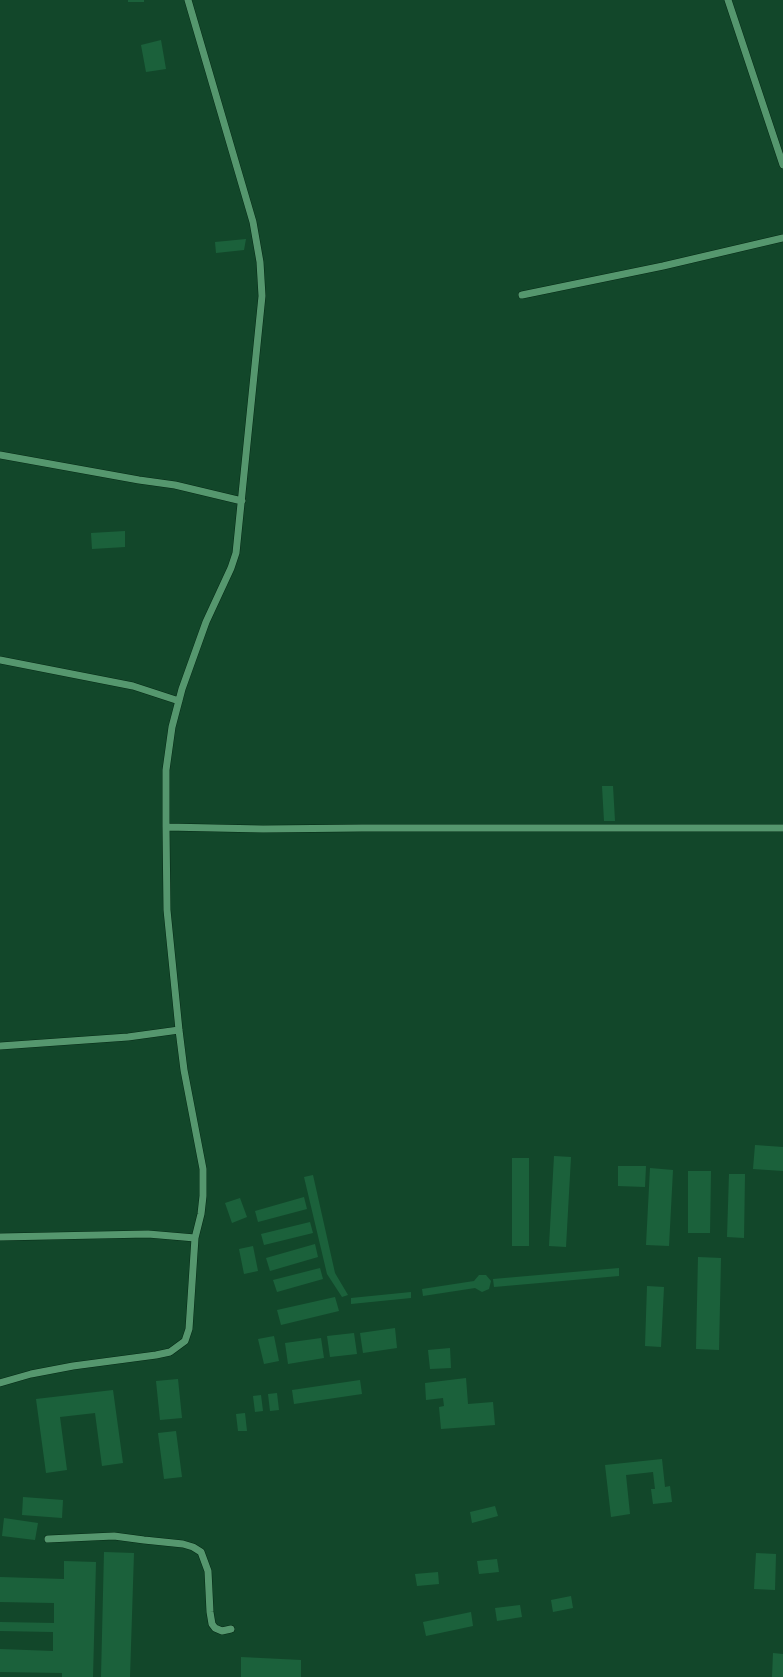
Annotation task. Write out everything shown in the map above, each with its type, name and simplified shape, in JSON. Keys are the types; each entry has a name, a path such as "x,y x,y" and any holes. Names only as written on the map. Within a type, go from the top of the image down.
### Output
{"street":[{"path":"0,1383 31,1374 73,1366 170,1352 185,1341 189,1330 195,1238 201,1214 203,1196 203,1169 184,1070 167,910 166,770 172,726 191,660 231,568 236,553 262,296 260,262 253,222 188,0"},
{"path":"728,0 738,25 783,165"},
{"path":"522,295 670,264 783,238"},
{"path":"0,455 138,480 175,485 242,501"},
{"path":"0,660 133,686 179,701"},
{"path":"166,827 263,829 783,828"},
{"path":"0,1046 128,1038 179,1030"},
{"path":"0,1237 148,1234 195,1238"},
{"path":"48,1539 114,1536 183,1544 193,1547 201,1552 208,1571 212,1624 214,1628 222,1630 231,1629"}],"building":[{"path":"128,0 144,0 144,2 128,2"},
{"path":"161,40 166,69 146,72 141,45"},
{"path":"246,239 244,250 216,253 215,242"},
{"path":"125,531 125,547 92,549 91,533"},
{"path":"602,786 613,786 615,821 604,821"},
{"path":"755,1145 783,1147 783,1171 753,1169"},
{"path":"554,1156 571,1157 566,1247 549,1246"},
{"path":"512,1158 529,1158 529,1246 512,1246"},
{"path":"618,1166 646,1166 645,1187 618,1186"},
{"path":"650,1168 673,1170 669,1246 646,1245"},
{"path":"688,1171 711,1171 710,1233 688,1233"},
{"path":"729,1174 745,1174 744,1238 727,1237"},
{"path":"313,1175 335,1273 348,1295 342,1297 327,1274 304,1177"},
{"path":"304,1197 307,1209 258,1222 255,1211"},
{"path":"240,1198 247,1217 232,1223 225,1203"},
{"path":"310,1222 313,1233 264,1245 261,1234"},
{"path":"315,1244 318,1257 270,1271 266,1258"},
{"path":"253,1246 258,1271 244,1274 239,1249"},
{"path":"698,1257 721,1258 719,1350 696,1349"},
{"path":"320,1268 323,1279 277,1292 273,1280"},
{"path":"619,1268 619,1276 494,1287 493,1279"},
{"path":"479,1275 486,1275 491,1281 489,1289 482,1292 475,1288 423,1296 422,1289 474,1281"},
{"path":"647,1286 664,1287 661,1347 645,1346"},
{"path":"411,1292 411,1298 351,1304 351,1298"},
{"path":"335,1297 339,1311 281,1325 277,1310"},
{"path":"395,1328 397,1348 363,1353 360,1333"},
{"path":"354,1333 357,1354 330,1357 327,1336"},
{"path":"274,1336 279,1361 264,1364 258,1339"},
{"path":"321,1338 324,1358 288,1364 285,1343"},
{"path":"450,1348 451,1368 430,1369 428,1350"},
{"path":"466,1378 468,1404 493,1402 495,1425 441,1429 439,1407 444,1406 443,1398 426,1400 425,1383"},
{"path":"178,1379 182,1418 160,1420 156,1381"},
{"path":"360,1380 362,1394 294,1404 292,1390"},
{"path":"113,1390 123,1463 102,1466 95,1413 60,1417 67,1470 46,1473 36,1399"},
{"path":"277,1393 279,1410 270,1411 268,1394"},
{"path":"261,1395 263,1411 255,1412 253,1396"},
{"path":"245,1413 247,1431 238,1431 236,1414"},
{"path":"176,1431 182,1477 164,1479 158,1433"},
{"path":"662,1459 665,1487 670,1486 672,1502 653,1504 651,1489 655,1489 653,1472 626,1475 630,1514 611,1517 605,1465"},
{"path":"23,1497 63,1500 62,1518 22,1515"},
{"path":"495,1506 498,1516 472,1523 470,1512"},
{"path":"4,1518 38,1523 35,1540 2,1536"},
{"path":"104,1552 134,1553 130,1677 101,1677"},
{"path":"756,1553 776,1554 775,1590 754,1589"},
{"path":"497,1559 499,1572 479,1574 477,1561"},
{"path":"64,1561 96,1562 93,1677 62,1677 62,1673 0,1672 0,1649 53,1651 53,1632 0,1631 0,1622 54,1623 54,1603 0,1602 0,1577 64,1579"},
{"path":"438,1572 439,1584 417,1586 415,1574"},
{"path":"571,1596 573,1608 553,1612 551,1600"},
{"path":"520,1605 522,1617 497,1621 495,1608"},
{"path":"471,1612 473,1626 426,1636 423,1622"},
{"path":"773,1653 783,1654 783,1677 772,1677"},
{"path":"241,1657 301,1660 301,1677 241,1677"}]}
